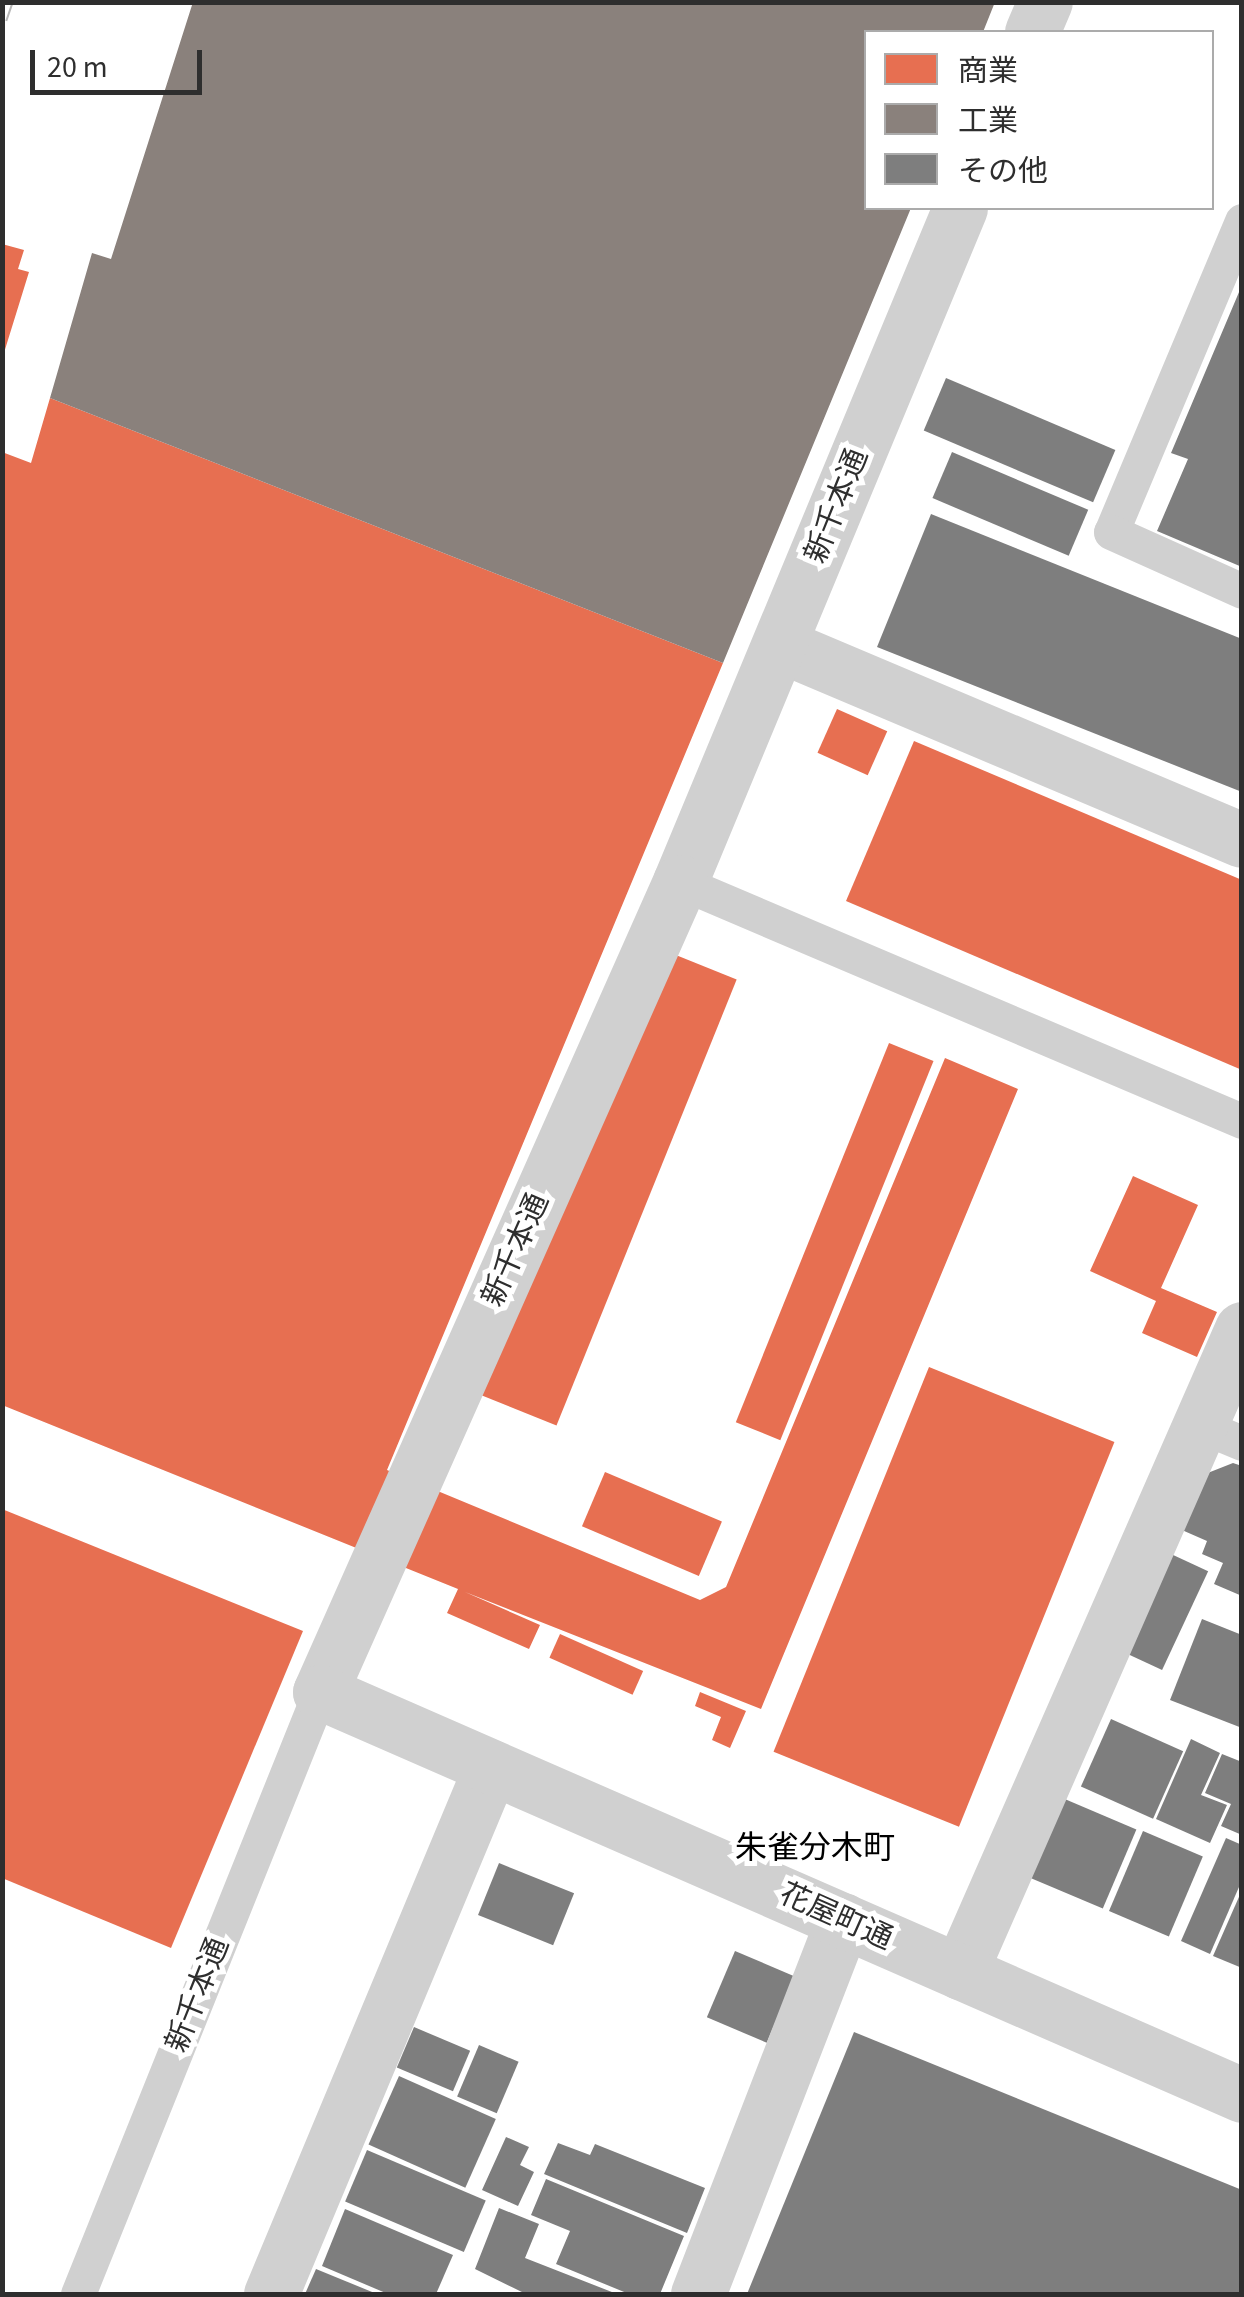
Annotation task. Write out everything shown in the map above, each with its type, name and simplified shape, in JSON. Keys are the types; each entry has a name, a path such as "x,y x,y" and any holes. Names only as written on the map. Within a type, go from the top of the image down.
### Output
{"street":[{"path":"1033,30 1045,2"},
{"name":"新千本通","path":"320,1692 680,882 959,210"},
{"path":"780,645 1242,840"},
{"path":"960,1972 1220,1434 1242,1328"},
{"name":"花屋町通","path":"320,1692 1242,2095"},
{"path":"272,2294 491,1767"},
{"path":"698,2294 842,1920"}],"lane":[{"path":"1242,220 1111,532 1242,590"},
{"path":"680,882 1242,1121"},
{"name":"新千本通","path":"78,2294 320,1692"}],"building: 商業":[{"path":"2,244 24,250 18,269 29,272 3,356"},
{"path":"50,398 723,663 387,1470 700,1600 726,1587 945,1058 1018,1089 761,1709 465,1592 540,1625 529,1649 447,1613 458,1589 2,1405 2,452 31,463"},
{"path":"837,709 887,731 868,775 817,753"},
{"path":"914,741 1242,880 1242,1070 846,901"},
{"path":"656,947 737,980 556,1426 476,1393"},
{"path":"889,1043 934,1061 780,1440 736,1422"},
{"path":"1133,1176 1198,1205 1161,1288 1217,1312 1197,1357 1142,1333 1156,1301 1090,1271"},
{"path":"929,1367 1114,1442 959,1827 774,1752"},
{"path":"605,1472 722,1522 699,1576 582,1526"},
{"path":"2,1509 303,1631 171,1948 2,1878"},
{"path":"560,1634 643,1671 633,1695 549,1658"},
{"path":"700,1692 746,1711 730,1748 712,1740 721,1717 695,1706"}],"building: 工業":[{"path":"193,2 995,2 984,30 864,30 864,210 910,210 723,663 50,398 92,253 111,259"}],"building: その他":[{"path":"1242,285 1242,567 1157,531 1188,459 1171,453"},
{"path":"946,378 1115,450 1093,502 924,430"},
{"path":"952,452 1088,510 1069,556 932,498"},
{"path":"931,514 1242,639 1242,792 877,647"},
{"path":"1233,1463 1242,1466 1242,1596 1214,1584 1223,1563 1202,1554 1207,1541 1175,1527 1195,1478"},
{"path":"1171,1554 1208,1571 1162,1670 1125,1653"},
{"path":"1202,1619 1242,1635 1242,1728 1170,1700"},
{"path":"1111,1719 1183,1751 1153,1819 1081,1787"},
{"path":"1191,1739 1220,1753 1201,1795 1227,1805 1210,1843 1156,1819"},
{"path":"1222,1754 1242,1762 1242,1835 1221,1826 1231,1804 1205,1793"},
{"path":"1060,1797 1136,1829 1103,1909 1026,1876"},
{"path":"1143,1831 1203,1856 1169,1936 1109,1911"},
{"path":"1226,1838 1242,1845 1242,1880 1210,1954 1181,1941"},
{"path":"499,1863 574,1893 553,1945 478,1915"},
{"path":"1242,1890 1242,1968 1213,1956"},
{"path":"735,1951 795,1976 767,2043 707,2017"},
{"path":"414,2027 470,2051 453,2091 397,2068"},
{"path":"854,2032 1242,2190 1242,2294 747,2294"},
{"path":"479,2045 519,2062 497,2113 457,2097"},
{"path":"399,2076 496,2119 465,2188 368,2145"},
{"path":"506,2137 529,2147 520,2165 534,2172 518,2206 482,2190"},
{"path":"558,2143 590,2155 595,2144 705,2188 687,2233 544,2174"},
{"path":"367,2150 486,2200 464,2252 345,2202"},
{"path":"546,2179 684,2236 660,2294 629,2294 556,2264 570,2231 531,2215"},
{"path":"499,2208 539,2224 525,2258 617,2294 526,2294 475,2269"},
{"path":"345,2209 453,2255 436,2294 388,2294 322,2266"},
{"path":"316,2269 377,2294 305,2294"}],"railway":[{"path":"2,19 8,2"}],"district":[{"name":"朱雀分木町","path":"815,1848"}]}
